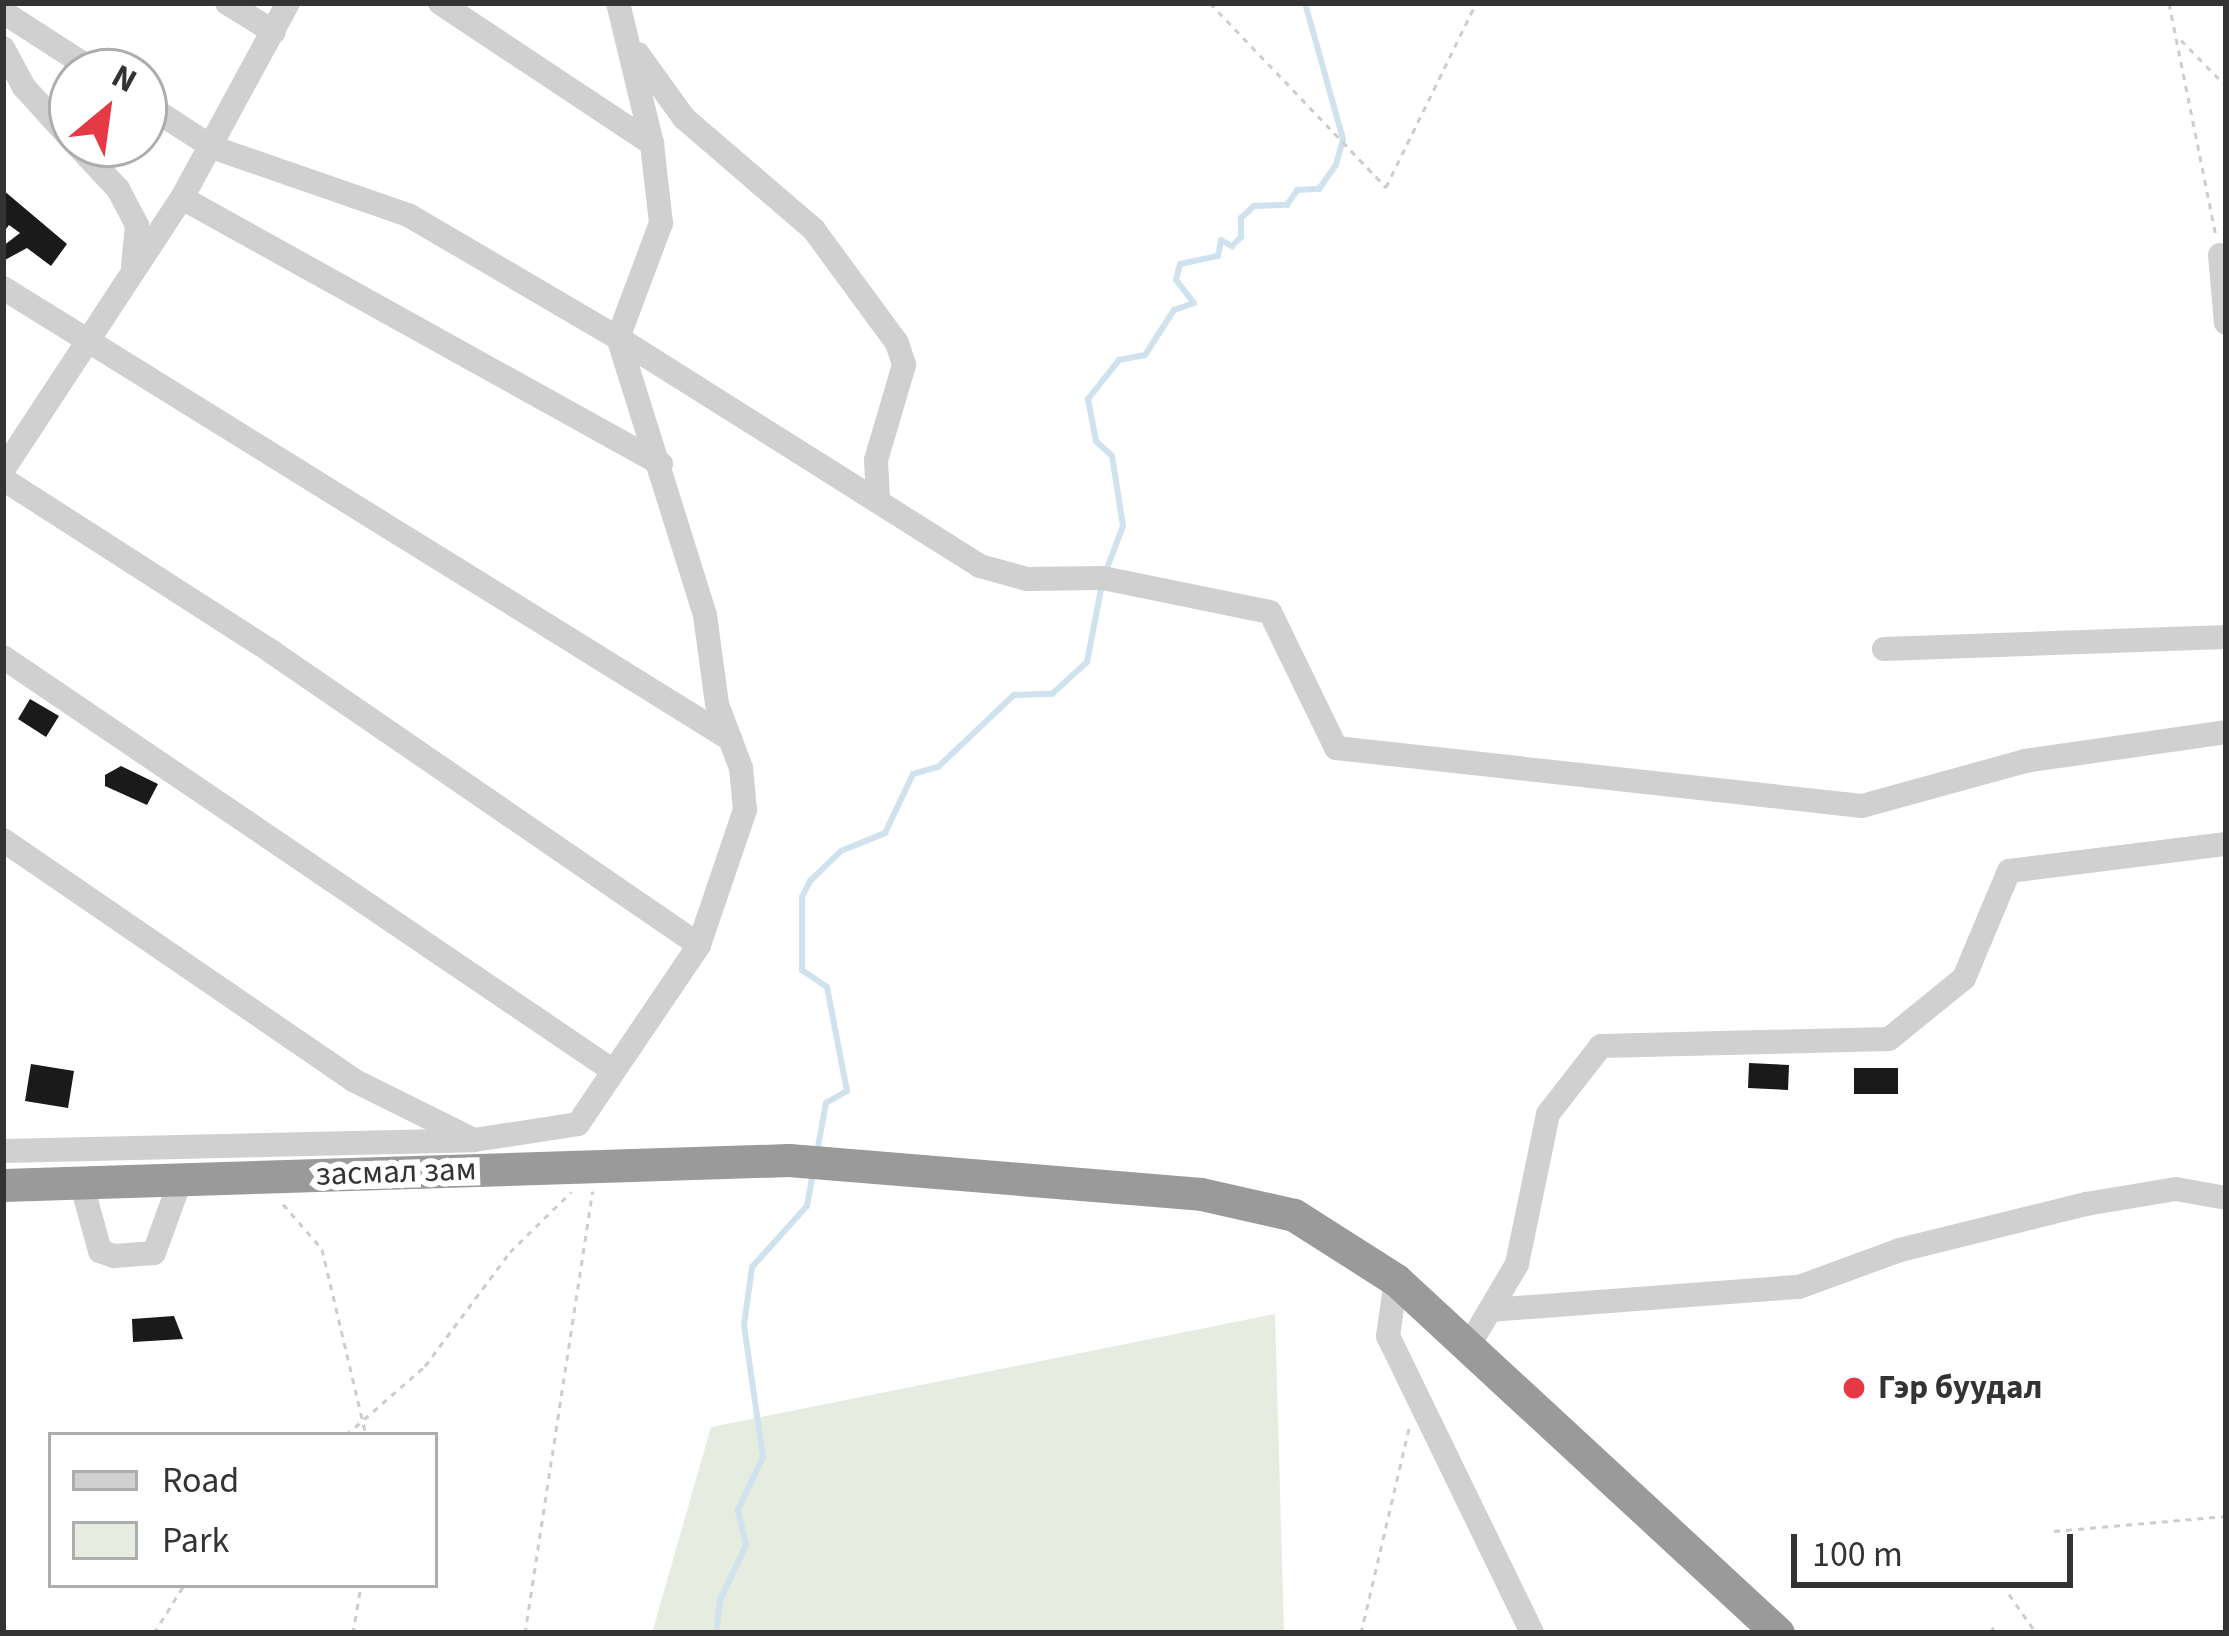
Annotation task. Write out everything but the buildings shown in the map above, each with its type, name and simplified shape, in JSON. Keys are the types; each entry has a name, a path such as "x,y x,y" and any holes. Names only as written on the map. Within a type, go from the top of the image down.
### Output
{"highway":[{"name":"засмал зам","path":"3,1185 789,1160 1201,1194 1294,1215 1396,1280 1778,1633"}],"street":[{"path":"227,3 274,32"},
{"path":"287,3 182,198 81,342 3,475 272,652 699,945"},
{"path":"440,3 652,144"},
{"path":"3,1151 474,1140 578,1124 609,1068 699,945 745,810 730,739 716,704 705,615 618,338 661,223 652,144 618,3"},
{"path":"3,12 59,48"},
{"path":"630,42 684,118 814,230 897,343 904,365 876,460 878,496"},
{"path":"3,48 24,87 48,113"},
{"path":"168,119 212,147 408,215 878,496 980,566 1027,579 1103,578 1270,612 1336,748 1862,806 2025,761 2226,732"},
{"path":"98,168 118,189 137,226 133,268"},
{"path":"182,198 661,464"},
{"path":"2220,255 2226,322"},
{"path":"3,288 81,342 730,739"},
{"path":"1884,649 2226,637"},
{"path":"3,657 609,1068"},
{"path":"3,840 355,1081 474,1140"},
{"path":"1468,1347 1516,1264 1547,1114 1601,1046 1889,1039 1964,979 2008,872 2226,844"},
{"path":"81,1182 100,1252 114,1256 154,1253 181,1179"},
{"path":"1490,1310 1667,1303 1799,1287 1900,1250 2086,1204 2176,1189 2226,1198"},
{"path":"1396,1280 1388,1336 1527,1630"}],"path":[{"path":"1210,3 1386,187 1476,3"},
{"path":"2168,3 2220,255"},
{"path":"2177,37 2226,86"},
{"path":"350,1432 425,1366 510,1252 598,1166"},
{"path":"525,1633 568,1318 598,1166"},
{"path":"257,1176 322,1249 366,1432"},
{"path":"1361,1633 1410,1423"},
{"path":"2054,1531 2226,1516"},
{"path":"154,1633 182,1588"},
{"path":"353,1633 360,1588"},
{"path":"2009,1594 2036,1633"}],"green space":[{"path":"1275,1314 1284,1633 652,1633 711,1427"}],"waterway":[{"path":"1106,571 1123,526 1112,456 1096,441 1088,399 1119,360 1145,355 1174,310 1194,303 1176,280 1180,264 1218,256 1221,240 1232,246 1241,237 1241,218 1254,206 1287,205 1297,190 1319,189 1336,165 1343,139 1305,3"},
{"path":"817,1152 826,1103 847,1091 827,987 802,970 802,897 810,881 841,851 885,833 913,774 938,767 1014,695 1052,694 1087,662 1102,584"},
{"path":"716,1633 720,1600 746,1545 738,1510 763,1457 744,1325 752,1267 807,1206 813,1171"}],"place":[{"name":"Гэр буудал","path":"1854,1388"}]}
